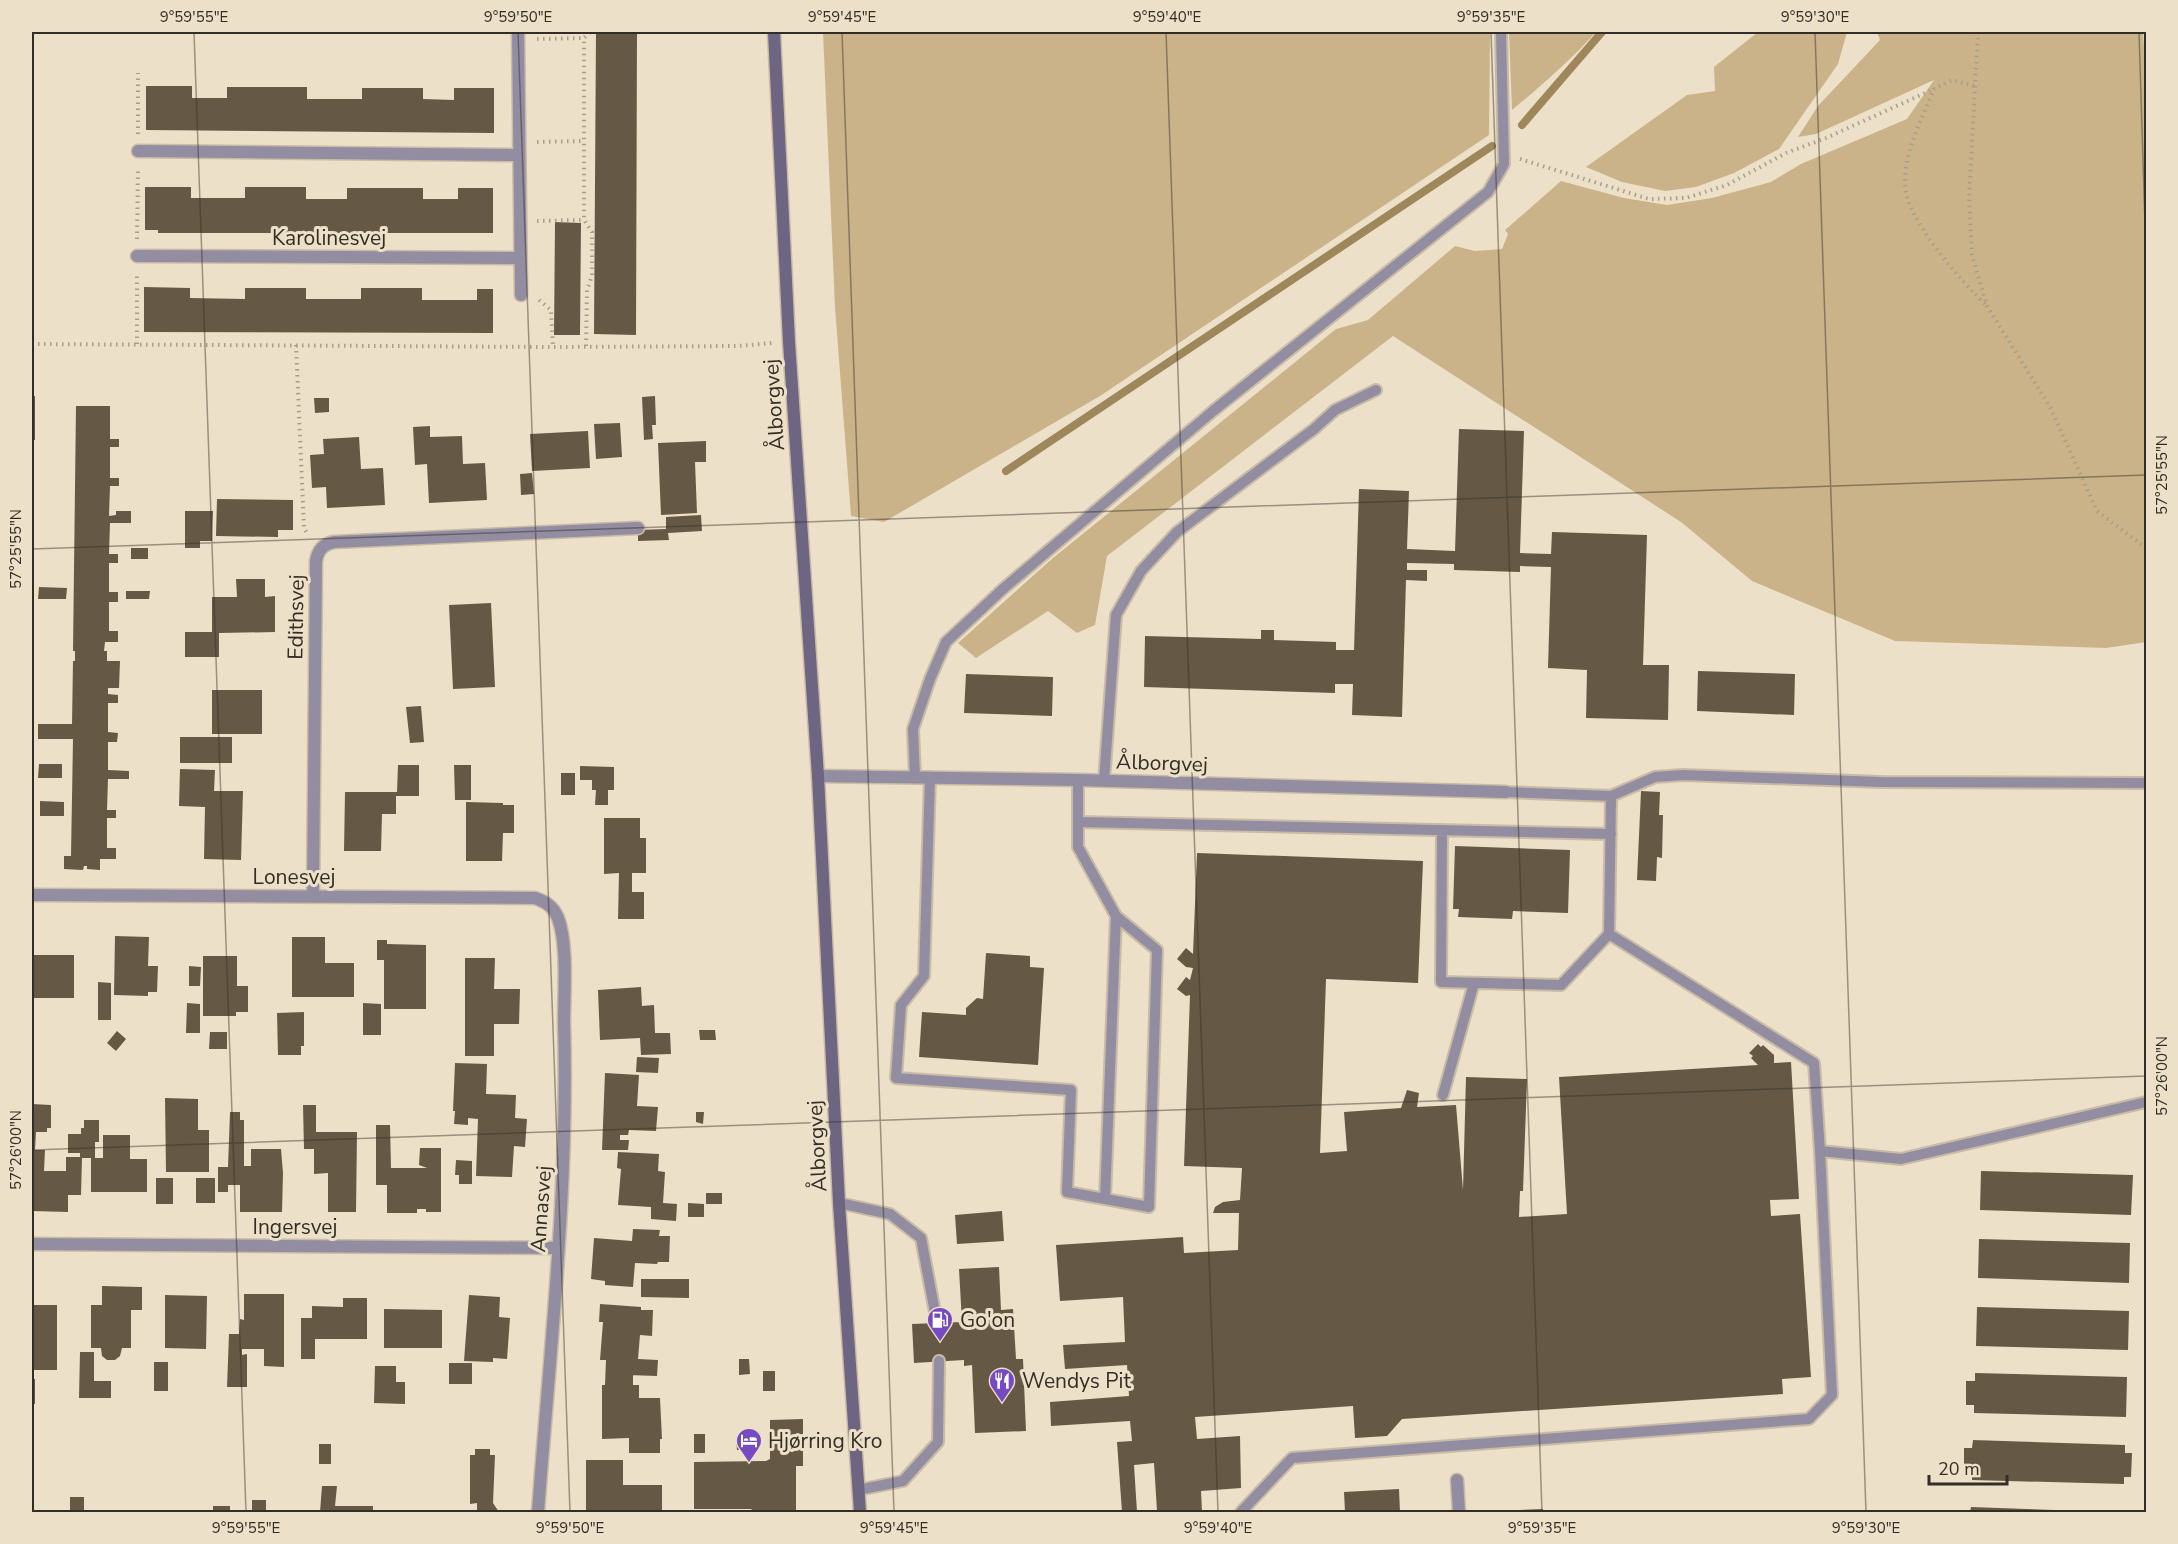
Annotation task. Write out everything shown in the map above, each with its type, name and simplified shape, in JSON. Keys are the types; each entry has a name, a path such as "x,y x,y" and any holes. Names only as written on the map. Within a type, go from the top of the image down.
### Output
{"main road":[{"name":"Ålborgvej","path":"774,32 789,342 818,776 839,1203 860,1512"}],"street":[{"path":"518,35 521,295"},
{"path":"138,151 519,149"},
{"name":"Karolinesvej","path":"137,256 520,258"},
{"name":"Edithsvej","path":"313,897 316,561 321,548 334,542 638,528"},
{"name":"Ålborgvej","path":"818,776 1078,780 1506,792"},
{"name":"Lonesvej","path":"32,895 535,898 546,902 554,909"},
{"name":"Annasvej","path":"538,1512 564,1150 565,1039 562,936 554,909"},
{"name":"Ingersvej","path":"32,1244 558,1248"},
{"path":"1457,1480 1459,1512"}],"lane":[{"path":"915,777 913,729 930,679 946,642 1013,580 1213,411 1488,192 1500,173 1505,154 1501,32"},
{"path":"1104,781 1116,615 1141,571 1177,532 1314,429 1335,410 1376,390"},
{"path":"1506,792 1611,795 1655,777 1683,775 1881,782 2146,783"},
{"path":"930,777 924,976 901,1005 896,1078 1071,1090 1067,1192 1149,1207 1157,950 1116,916 1078,847 1078,780"},
{"path":"1442,830 1441,982 1561,986 1609,934 1611,795"},
{"path":"1078,822 1611,834"},
{"path":"1105,1199 1116,916"},
{"path":"1241,1512 1292,1458 1809,1419 1832,1395 1821,1151 1814,1063 1609,934"},
{"path":"1443,1095 1474,983"},
{"path":"1821,1151 1902,1159 2146,1102"},
{"path":"839,1203 890,1214 921,1238 937,1323"},
{"path":"858,1490 903,1481 938,1442 939,1361"}],"path":[{"path":"586,347 587,290 592,276 592,231 584,220 584,38 590,32"},
{"path":"1978,32 1969,208 1972,255 1987,306"},
{"path":"518,35 584,38"},
{"path":"137,344 138,74"},
{"path":"1505,154 1649,199 1686,198 1727,184 1786,153 1826,138 1952,80 1974,86"},
{"path":"1934,89 1910,148 1904,186 1910,207 1936,248 1961,281 1987,306 2050,407 2097,511 2146,548"},
{"path":"519,149 584,141"},
{"path":"520,222 584,220"},
{"path":"521,295 534,297 552,310 554,347"},
{"path":"32,344 586,347 738,346 789,342"},
{"path":"296,345 304,528 305,533 321,548"}],"shaded area":[{"path":"823,32 1490,32 1489,135 1100,396 884,522 851,516 835,307"},
{"path":"1509,32 1596,32 1556,72 1512,110"},
{"path":"1758,32 1847,32 1838,64 1779,149 1734,173 1696,187 1665,191 1622,182 1586,167 1687,95 1715,91 1714,67"},
{"path":"1877,32 2143,32 2146,76 2146,642 2106,648 1895,641 1752,581 1681,522 1393,336 1107,556 1095,625 1077,633 1048,611 976,658 958,643 1053,558 1336,329 1368,320 1455,246 1475,251 1502,249 1508,234 1505,230 1561,181 1624,198 1667,205 1712,198 1771,182 1801,164 1907,119 1934,80 1816,134 1798,137 1818,106 1880,40"}],"building":[{"path":"596,32 637,32 636,335 594,334"},
{"path":"146,86 192,86 192,98 227,98 227,87 307,87 307,99 362,99 362,88 423,88 423,99 454,100 454,88 494,88 494,133 146,130"},
{"path":"145,187 191,187 191,198 245,198 245,187 306,187 306,199 347,199 347,188 423,188 423,199 458,199 458,188 493,188 493,233 158,233 158,230 145,230"},
{"path":"555,222 581,223 580,335 554,335"},
{"path":"144,287 190,288 190,298 245,299 245,288 306,288 306,299 361,299 361,288 422,288 422,300 477,300 477,289 493,289 493,333 144,332"},
{"path":"32,396 35,396 35,440 32,440"},
{"path":"655,396 656,425 652,425 653,439 644,440 642,397"},
{"path":"314,398 329,398 329,412 315,413"},
{"path":"76,406 110,406 110,439 119,439 119,447 110,447 110,478 119,478 119,486 110,486 109,516 116,515 116,511 131,511 131,523 110,523 109,554 118,554 118,563 109,563 109,592 118,592 118,602 109,602 109,631 118,631 118,642 105,642 104,651 107,651 107,661 120,661 119,688 108,688 108,694 118,695 118,703 108,703 108,732 118,733 117,742 108,742 108,770 129,771 129,779 108,779 107,810 116,810 116,818 107,818 107,848 116,848 116,859 100,859 100,870 87,869 87,866 84,866 83,870 64,869 64,856 71,856 73,739 38,739 38,724 72,724 73,661 75,661 75,651 73,651"},
{"path":"620,423 622,457 596,459 594,424"},
{"path":"430,426 430,437 462,436 463,464 485,463 487,500 429,503 427,464 415,465 413,427"},
{"path":"1459,429 1524,431 1520,553 1551,554 1552,532 1647,535 1643,665 1669,665 1668,720 1586,718 1587,670 1548,668 1551,567 1520,566 1520,572 1454,570 1454,564 1407,563 1407,570 1427,570 1427,581 1406,580 1402,717 1352,715 1353,684 1335,684 1335,693 1144,687 1145,636 1261,639 1261,630 1274,630 1274,640 1336,642 1336,650 1354,650 1359,489 1409,491 1407,549 1455,551"},
{"path":"588,431 590,468 532,471 530,434"},
{"path":"359,437 361,469 383,468 385,505 327,508 326,487 312,488 310,455 324,454 323,439"},
{"path":"706,441 706,462 695,462 697,513 661,515 658,443"},
{"path":"532,473 534,494 521,495 520,474"},
{"path":"217,499 293,500 293,530 278,530 278,537 216,536"},
{"path":"185,511 213,511 212,541 200,541 200,548 185,548"},
{"path":"701,515 702,531 668,533 669,540 638,541 638,530 666,529 666,517"},
{"path":"131,548 148,548 148,559 131,559"},
{"path":"236,579 265,579 265,597 275,596 275,632 219,633 219,657 185,657 185,632 212,632 212,597 237,597"},
{"path":"39,587 67,588 66,599 38,599"},
{"path":"126,591 150,591 149,599 126,599"},
{"path":"491,603 495,687 453,689 449,605"},
{"path":"1698,671 1795,674 1794,715 1697,711"},
{"path":"966,674 1053,677 1052,716 964,713"},
{"path":"212,690 262,690 262,734 212,734"},
{"path":"421,706 424,742 410,743 406,707"},
{"path":"180,737 232,737 232,763 180,763"},
{"path":"39,764 62,764 62,778 38,778"},
{"path":"398,765 419,765 419,796 396,796 396,814 382,814 381,851 344,851 345,792 397,792"},
{"path":"454,765 471,765 471,800 455,800"},
{"path":"580,766 614,767 614,790 608,790 608,805 595,805 596,790 592,790 592,780 580,780"},
{"path":"180,769 215,770 214,791 243,791 241,860 204,859 205,807 179,806"},
{"path":"561,773 575,773 575,795 561,795"},
{"path":"1641,791 1660,792 1659,815 1663,815 1662,858 1657,857 1656,881 1637,880"},
{"path":"40,801 64,802 64,816 40,816"},
{"path":"466,802 514,805 514,833 503,833 502,861 466,861"},
{"path":"604,818 640,818 640,838 646,838 646,873 632,873 632,892 644,892 644,919 618,919 619,873 604,874"},
{"path":"1455,846 1570,850 1568,913 1513,911 1512,919 1458,917 1459,909 1453,909"},
{"path":"1197,853 1423,861 1418,983 1326,979 1320,1153 1347,1151 1344,1112 1401,1108 1407,1090 1419,1093 1417,1107 1456,1105 1463,1190 1466,1077 1527,1079 1523,1191 1520,1191 1519,1217 1567,1214 1559,1077 1758,1065 1749,1053 1758,1044 1761,1047 1763,1045 1774,1055 1774,1063 1791,1062 1799,1199 1770,1200 1771,1216 1800,1214 1811,1377 1782,1379 1783,1394 1402,1419 1387,1436 1355,1438 1353,1406 1195,1417 1197,1439 1240,1436 1241,1488 1201,1491 1202,1512 1157,1511 1154,1463 1134,1465 1137,1512 1122,1512 1117,1442 1132,1441 1130,1421 1051,1426 1050,1402 1129,1396 1127,1365 1065,1369 1063,1345 1125,1342 1123,1297 1060,1301 1056,1245 1183,1237 1184,1253 1238,1250 1239,1213 1213,1213 1215,1207 1223,1202 1240,1200 1242,1168 1184,1166 1190,995 1186,996 1177,989 1186,977 1190,980 1193,968 1186,967 1177,959 1186,948 1193,954"},
{"path":"115,936 149,937 148,966 158,966 157,992 148,992 148,996 114,995"},
{"path":"292,937 325,937 325,963 354,963 354,997 292,997"},
{"path":"377,940 387,940 387,944 426,945 426,1009 384,1009 384,960 377,960"},
{"path":"986,953 1030,956 1030,967 1044,968 1038,1065 919,1057 922,1012 966,1015 966,1008 977,998 983,999"},
{"path":"32,955 74,955 74,998 32,998"},
{"path":"203,956 237,956 237,986 248,986 248,1012 236,1012 236,1016 203,1016"},
{"path":"465,958 495,958 494,989 520,989 519,1024 494,1024 494,1056 465,1056"},
{"path":"189,966 201,967 200,986 189,986"},
{"path":"98,982 111,983 111,1020 98,1020"},
{"path":"641,987 642,1006 654,1005 655,1033 670,1033 671,1054 641,1055 640,1038 600,1040 598,990"},
{"path":"187,1003 200,1004 200,1033 186,1033"},
{"path":"363,1003 381,1004 381,1035 363,1035"},
{"path":"304,1012 304,1046 301,1046 301,1055 278,1055 277,1013"},
{"path":"699,1030 715,1030 716,1040 700,1040"},
{"path":"117,1031 126,1039 116,1051 107,1043"},
{"path":"210,1032 227,1032 227,1049 209,1049"},
{"path":"637,1057 659,1058 658,1073 636,1072"},
{"path":"455,1063 487,1064 486,1094 516,1095 515,1118 527,1119 525,1147 514,1146 512,1177 476,1176 478,1119 468,1118 468,1125 454,1124"},
{"path":"605,1073 639,1075 637,1106 658,1107 656,1131 629,1130 628,1135 620,1135 620,1140 629,1140 628,1150 602,1150"},
{"path":"165,1098 198,1099 198,1130 209,1130 209,1172 166,1172"},
{"path":"32,1104 51,1105 51,1128 47,1128 47,1132 36,1132 35,1150 45,1150 44,1171 66,1171 66,1157 80,1157 80,1153 68,1153 68,1134 81,1134 84,1120 99,1120 99,1142 95,1142 95,1158 103,1158 103,1135 130,1135 130,1159 147,1159 147,1192 91,1192 91,1158 82,1158 81,1195 68,1195 68,1212 32,1211"},
{"path":"303,1105 316,1105 316,1132 357,1132 356,1212 328,1212 328,1173 314,1174 314,1149 304,1149"},
{"path":"230,1112 240,1112 240,1120 244,1120 244,1166 251,1166 251,1149 281,1149 282,1212 240,1212 240,1185 228,1185 228,1192 218,1192 218,1167 228,1167"},
{"path":"696,1112 704,1112 703,1124 696,1122"},
{"path":"376,1125 390,1125 391,1168 427,1168 419,1165 420,1148 441,1148 441,1212 426,1212 426,1209 417,1209 417,1213 387,1213 387,1185 376,1185"},
{"path":"618,1152 659,1154 658,1171 665,1172 663,1203 677,1204 676,1221 651,1219 651,1207 618,1205 621,1169 617,1168"},
{"path":"456,1160 472,1161 472,1184 459,1184 459,1175 455,1175"},
{"path":"1981,1171 2133,1175 2131,1215 1980,1210"},
{"path":"156,1178 173,1178 173,1204 156,1204"},
{"path":"196,1178 215,1178 215,1203 196,1203"},
{"path":"706,1193 722,1193 722,1204 706,1204"},
{"path":"688,1203 704,1204 704,1217 688,1217"},
{"path":"1002,1211 1004,1241 957,1244 955,1215"},
{"path":"633,1229 660,1230 659,1236 670,1236 669,1262 635,1263 633,1287 605,1285 605,1281 591,1279 594,1238 632,1241"},
{"path":"1979,1239 2130,1243 2129,1283 1978,1278"},
{"path":"999,1267 1001,1310 1013,1309 1016,1359 1023,1359 1026,1431 975,1433 972,1365 964,1366 964,1360 914,1363 912,1324 962,1322 959,1269"},
{"path":"641,1279 689,1279 689,1298 641,1297"},
{"path":"102,1286 142,1287 142,1310 131,1310 131,1348 122,1348 120,1356 115,1360 107,1360 102,1356 101,1348 91,1348 91,1305 102,1305"},
{"path":"244,1294 284,1294 284,1367 264,1366 264,1349 242,1349 242,1355 247,1354 247,1387 227,1387 229,1334 239,1334 240,1319 244,1320"},
{"path":"165,1295 207,1296 206,1349 165,1348"},
{"path":"469,1295 500,1297 499,1317 510,1318 507,1359 493,1358 493,1362 464,1361"},
{"path":"343,1298 367,1298 367,1339 315,1339 315,1359 301,1359 301,1318 312,1318 312,1306 343,1307"},
{"path":"600,1304 653,1310 652,1336 640,1335 638,1359 658,1360 657,1376 633,1375 633,1385 639,1385 639,1398 660,1398 662,1439 660,1439 660,1453 629,1453 629,1438 602,1439 602,1385 605,1385 606,1360 600,1360 603,1322 599,1322"},
{"path":"32,1305 57,1305 57,1370 32,1370"},
{"path":"1977,1307 2129,1311 2128,1350 1976,1346"},
{"path":"384,1309 442,1310 442,1348 384,1348"},
{"path":"80,1352 94,1352 94,1381 111,1381 111,1398 79,1398"},
{"path":"739,1359 749,1359 750,1374 739,1375"},
{"path":"154,1362 168,1362 168,1391 154,1391"},
{"path":"449,1363 472,1363 472,1384 449,1384"},
{"path":"375,1366 396,1366 396,1382 405,1382 405,1404 374,1403"},
{"path":"763,1371 775,1371 775,1391 763,1391"},
{"path":"1975,1373 2127,1377 2126,1417 1974,1413 1974,1405 1966,1405 1966,1381 1975,1381"},
{"path":"32,1379 35,1379 35,1404 32,1404"},
{"name":"Hjørring Kro","path":"803,1419 803,1466 796,1466 796,1512 694,1509 694,1462 766,1461 770,1459 770,1420"},
{"path":"694,1434 705,1434 705,1453 694,1453"},
{"path":"749,1437 750,1449 737,1450 736,1438"},
{"path":"1973,1440 2125,1445 2125,1453 2132,1453 2131,1477 2124,1477 2124,1484 1972,1480 1972,1472 1964,1472 1964,1448 1972,1448"},
{"path":"319,1444 331,1444 331,1464 319,1464"},
{"path":"475,1449 490,1449 490,1455 495,1455 493,1503 499,1512 477,1512 477,1503 470,1504 470,1455 475,1455"},
{"path":"586,1460 623,1460 623,1485 662,1485 662,1511 586,1512"},
{"path":"322,1486 337,1486 335,1506 373,1506 373,1512 320,1512"},
{"path":"1399,1489 1400,1512 1345,1512 1344,1492"},
{"path":"70,1497 84,1497 84,1512 70,1512"},
{"path":"252,1500 266,1500 266,1512 252,1512"},
{"path":"213,1506 230,1506 230,1512 213,1512"},
{"path":"1971,1507 2084,1511 2084,1512 1970,1512"},
{"path":"1543,1509 1543,1512 1519,1512 1519,1510"}],"waterway":[{"path":"1522,125 1602,32"},
{"path":"1006,471 1492,146"}],"place":[{"name":"Go'on","path":"940,1343"},
{"name":"Wendys Pit","path":"1002,1404"},
{"name":"Hjørring Kro","path":"749,1464"}]}
